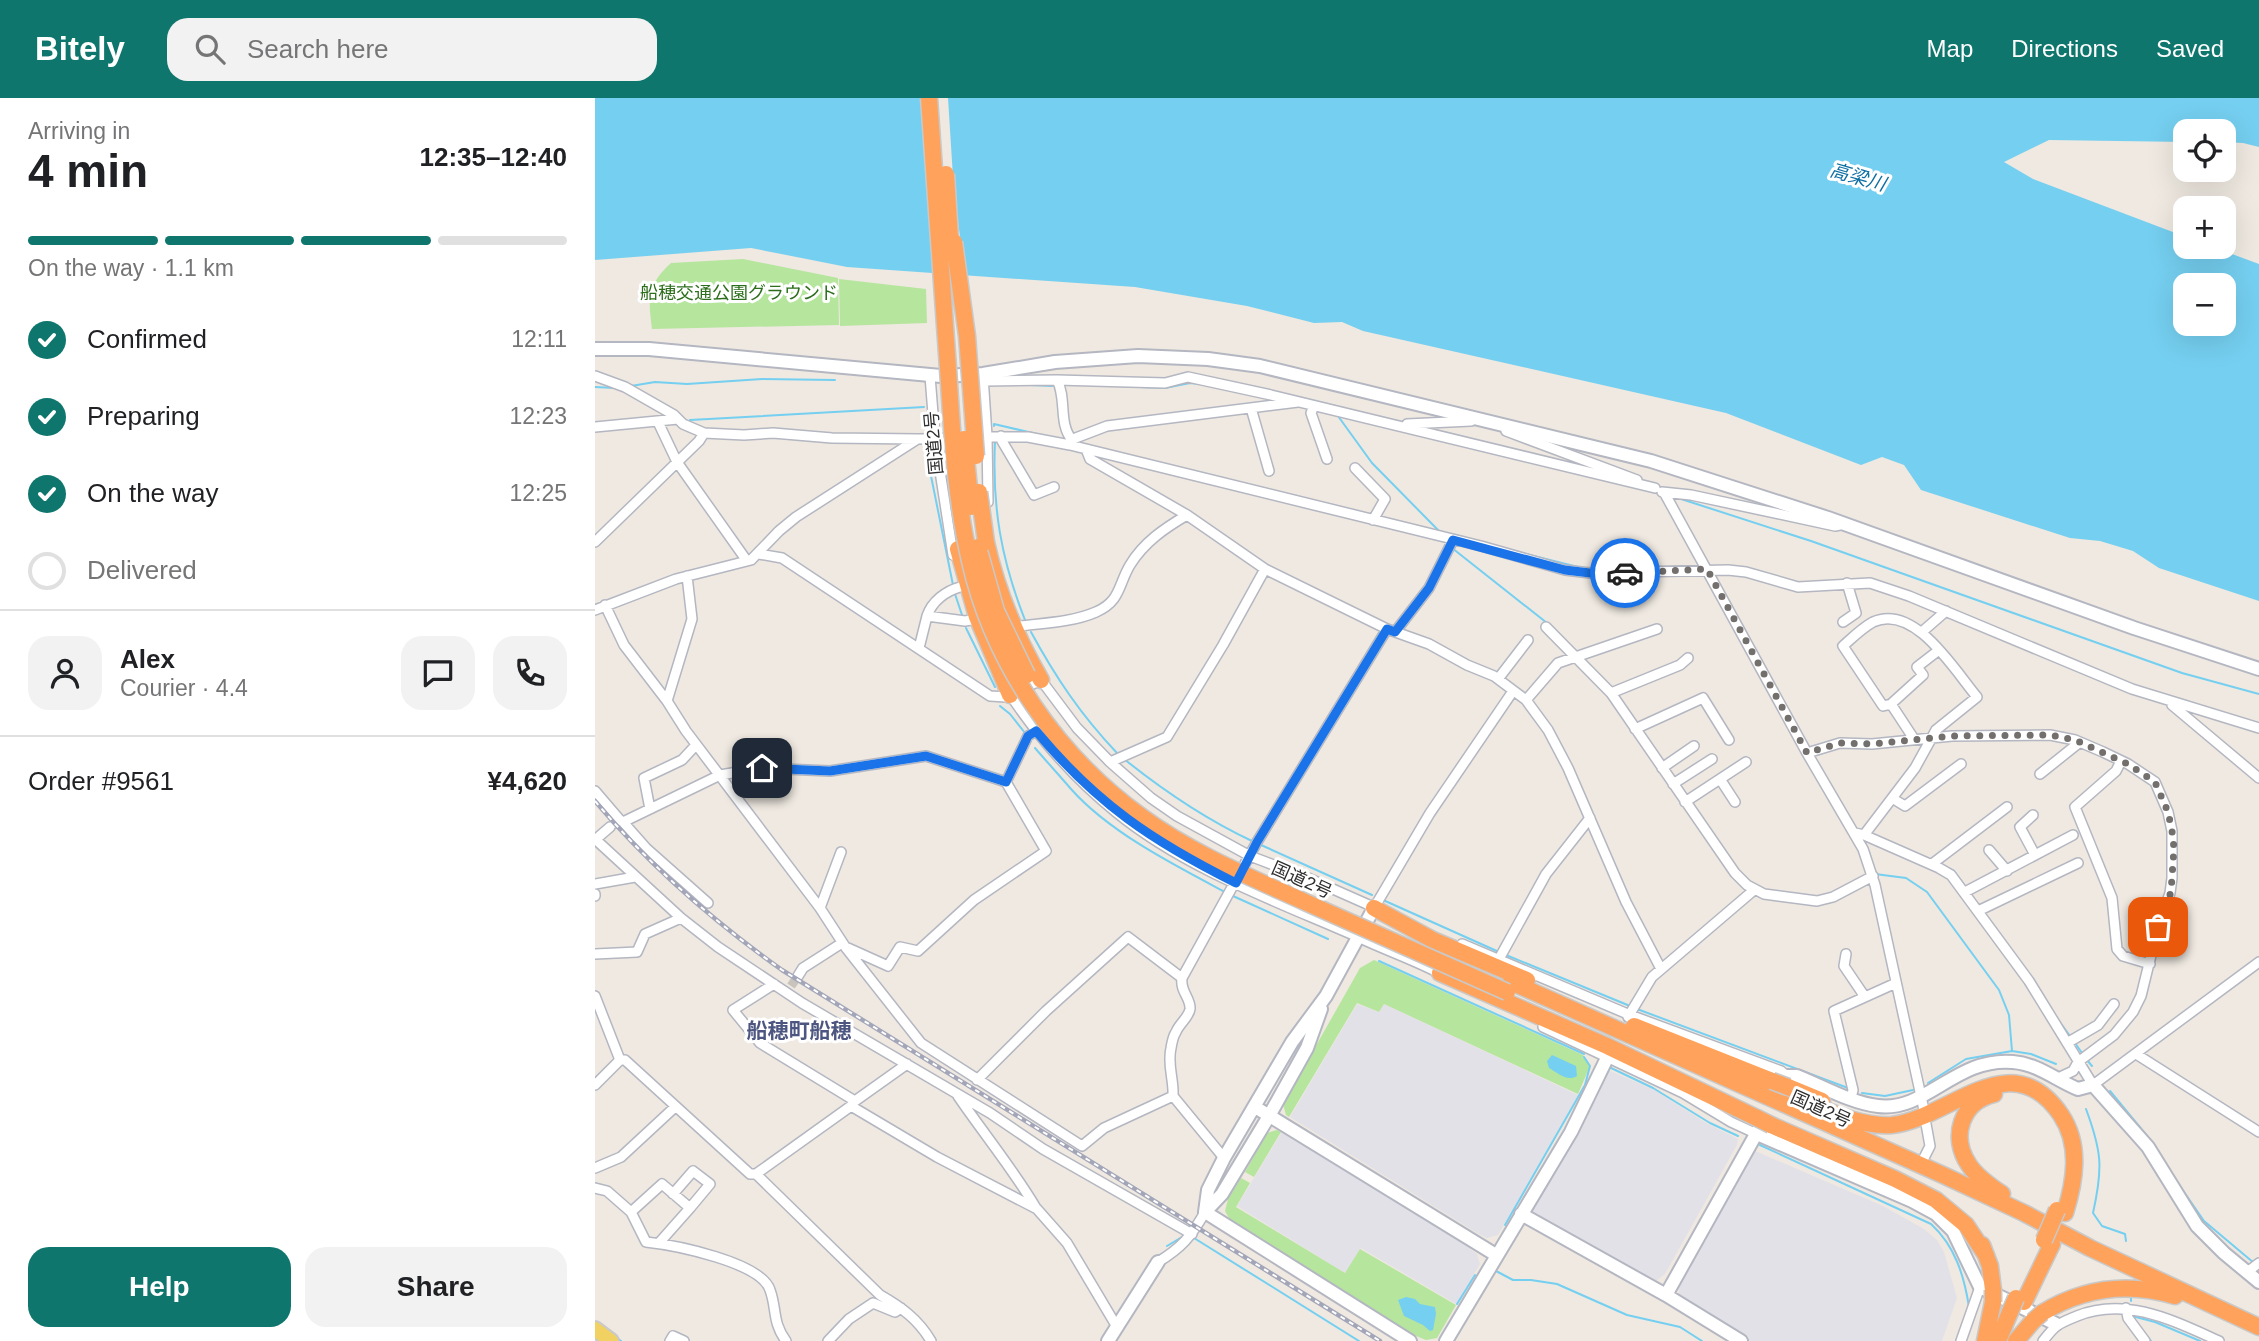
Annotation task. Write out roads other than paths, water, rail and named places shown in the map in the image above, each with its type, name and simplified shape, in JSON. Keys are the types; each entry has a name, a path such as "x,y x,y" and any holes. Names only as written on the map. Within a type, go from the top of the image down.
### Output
{"highway":[{"name":"国道2号","path":"929,98 943,209 975,534 988,585 1021,664 1067,733 1105,773 1134,798 1173,825 1257,869 1509,987 1917,1165 2135,1270 2173,1281 2254,1321"},
{"name":"国道2号","path":"940,98 943,209"},
{"path":"943,209 967,336 978,487 986,542 1010,620 1041,680"},
{"path":"943,209 935,248 950,498 958,549 977,617 1010,695"},
{"path":"1374,908 1433,940 1619,1020 1782,1083 1865,1119 1890,1125"},
{"path":"1440,973 1608,1046 1763,1123 1895,1178 1936,1200 1966,1225 1986,1255"},
{"name":"国道2号","path":"1509,987 1629,1023 2090,1248"},
{"path":"1629,1023 1841,1115 1868,1123 1890,1125 1920,1118 1969,1092 1987,1086 2016,1085 2033,1091 2057,1109 2071,1138 2075,1169 2024,1310 2016,1341"},
{"path":"2042,1223 2029,1209 1984,1181 1968,1164 1961,1148 1959,1131 1964,1115 1975,1102 1998,1093 2018,1094 2037,1102 2053,1117 2062,1135 2067,1166 2061,1211"},
{"path":"1917,1165 1975,1231 1986,1255 1989,1293 1985,1341"},
{"path":"2001,1341 2024,1310 2081,1294 2129,1288 2165,1293 2254,1321"}],"main road":[{"path":"595,1329 609,1340"}],"street":[{"path":"595,349 649,349 930,376 1165,383 1188,377 1655,488"},
{"path":"983,378 1055,362 1138,356 1207,359 1261,366 1651,461 1846,524 2134,628 2259,669"},
{"path":"595,376 625,387 674,415 683,424 704,433 773,433 832,438 1028,437 1071,443 1565,570 1590,573 1707,569 1747,572 1798,587 1870,583 1947,611 2132,689 2259,728"},
{"path":"930,376 935,439 956,588 990,664 1010,695 1036,731 1074,774 1118,814 1166,845 1236,883 1440,973 1454,985 1763,1123 1908,1194 1945,1221 1989,1293 2056,1324"},
{"path":"983,378 988,436 987,491 997,555 1020,626 1063,709"},
{"path":"1057,380 1061,388 1062,413 1071,443"},
{"path":"1071,443 1107,426 1299,402"},
{"path":"1251,408 1269,471"},
{"path":"1313,408 1311,413 1327,459"},
{"path":"1392,425 1438,424 1471,421 1472,418"},
{"path":"595,427 659,423 678,419"},
{"path":"659,423 677,461 747,561"},
{"path":"1495,423 1502,430 1665,494 1691,495 1835,526 1846,524"},
{"path":"595,542 699,441 704,433"},
{"path":"1001,436 1034,495 1054,487"},
{"path":"595,610 687,576 747,561 759,554 779,531 796,517 918,439"},
{"path":"1086,449 1090,459 1187,515 1265,569 1391,630 1429,644 1498,679 1526,700 1548,730 1626,902 1661,969"},
{"path":"1355,468 1385,499 1373,520"},
{"path":"943,495 987,491"},
{"path":"1665,494 1807,753 1863,833 1934,863 1967,891 2029,981 2078,1062 2148,1147 2197,1226 2224,1254 2255,1266 2259,1282"},
{"path":"1020,626 1072,620 1096,612 1118,594 1130,565 1151,539 1187,515"},
{"path":"1224,1158 1173,1096 1169,1056 1175,1032 1190,1010 1181,988 1182,978 1250,856 1391,630 1429,588 1453,540"},
{"path":"759,554 782,558 990,696 1002,698 1041,680 1110,762 1151,798 1177,816 1250,856 1499,959 1629,1023 1781,1071 1782,1083 1797,1076 1867,1104 1892,1106 1922,1103 1971,1068 1999,1062 2030,1065 2078,1089 2094,1084 2259,962"},
{"path":"1110,762 1167,737 1265,569"},
{"path":"667,701 692,619 687,576"},
{"path":"1843,622 1856,613 1847,583"},
{"path":"919,649 927,615 932,606 956,588"},
{"path":"605,605 624,645 667,701 696,745 820,908 844,945 921,1043 1082,1146 1104,1128 1173,1096"},
{"path":"1923,631 1947,611"},
{"path":"927,615 971,620"},
{"path":"1922,1103 1873,875 1863,849 1863,833 1915,768 1936,730 1977,697 1923,631 1910,625 1883,619 1872,623 1843,646 1883,706 1891,704 1923,676 1917,667 1938,650"},
{"path":"1546,627 1613,692 1735,873 1754,890 1764,894 1821,901 1873,875"},
{"path":"1526,700 1558,663 1657,629"},
{"path":"1498,679 1528,640"},
{"path":"1613,692 1680,665 1688,658"},
{"path":"1205,1212 1208,1190 1224,1158 1292,1042 1326,996 1430,813 1513,691"},
{"path":"1638,727 1703,698 1729,740"},
{"path":"2168,702 2259,778"},
{"path":"1891,704 1914,739"},
{"path":"1006,782 1028,736 1036,731"},
{"path":"1807,753 1840,743 1872,744 1933,737 2050,735 2080,743 2122,761 2155,782 2168,812 2174,848 2171,892 2158,927 2141,996 2124,1024 2078,1062 2073,1071 2058,1078"},
{"path":"2040,774 2080,743"},
{"path":"650,809 644,778 682,760 696,745"},
{"path":"1664,766 1694,746"},
{"path":"844,945 888,966 900,947 918,951 974,900 1046,851 1006,782 926,756 830,771 762,768 720,775 617,823 595,839 681,918 774,985 789,989 990,1113 1043,1149 1192,1234"},
{"path":"1676,783 1712,759"},
{"path":"2122,761 2116,771 2075,807 2112,898 2116,949 2123,956 2150,964"},
{"path":"1688,801 1746,762"},
{"path":"1892,798 1905,806 1961,764"},
{"path":"1720,779 1735,802"},
{"path":"595,791 617,823 708,903"},
{"path":"1934,863 2007,807"},
{"path":"2032,815 2019,827 2035,855"},
{"path":"1499,959 1546,874 1590,818"},
{"path":"1967,891 2073,835"},
{"path":"1989,849 2007,871"},
{"path":"820,908 841,852"},
{"path":"1980,910 2078,863"},
{"path":"595,884 635,877"},
{"path":"1629,1023 1652,977 1754,890"},
{"path":"595,954 638,952 645,934 681,918"},
{"path":"977,1080 1128,937 1182,978"},
{"path":"797,976 803,968 844,945"},
{"path":"1846,954 1844,966 1865,997"},
{"path":"1851,1098 1853,1090 1834,1011 1896,983"},
{"path":"774,985 733,1010 760,1042 937,1157 1037,1209"},
{"path":"595,996 620,1060"},
{"path":"1108,1341 1158,1262 1180,1248 1205,1212 1222,1194 1307,1048 1326,996"},
{"path":"2067,1043 2098,1025 2114,1004"},
{"path":"2136,1054 2259,1132"},
{"path":"1446,1341 1571,1132 1609,1055"},
{"path":"620,1060 625,1060 750,1174 756,1174 907,1064"},
{"path":"595,1085 620,1060"},
{"path":"957,1095 1021,1181 1037,1209 1067,1243 1117,1327"},
{"path":"595,1168 621,1157 675,1107"},
{"path":"1255,1107 1496,1255"},
{"path":"1666,1295 1763,1123"},
{"path":"1917,1165 1930,1146 1926,1124"},
{"path":"659,1243 709,1184 693,1171 673,1194"},
{"path":"756,1174 880,1295 918,1322 931,1341"},
{"path":"631,1212 662,1184 690,1208"},
{"path":"595,1188 607,1191 631,1212 646,1242 691,1250 746,1268 761,1277 770,1289 774,1318 778,1331 786,1341"},
{"path":"1205,1212 1410,1341"},
{"path":"1521,1213 1741,1341"},
{"path":"1961,1341 1989,1293"},
{"path":"828,1341 849,1319 873,1303 895,1312 901,1308"},
{"path":"2126,1308 2128,1318 2145,1341"},
{"path":"2043,1341 2056,1324 2098,1309 2126,1308 2160,1317 2219,1341"},
{"path":"670,1341 673,1336 684,1341"}],"water":[{"name":"高梁川","path":"595,98 2259,98 2259,147 2236,143 2236,119 2173,119 2173,142 2049,140 2004,162 2033,179 2173,232 2173,259 2236,259 2236,256 2259,264 2259,601 2159,568 2133,551 2100,541 2070,538 1921,490 1904,465 1882,457 1861,465 1726,413 1363,331 1342,322 1314,323 1247,306 1135,287 847,267 751,248 595,260"},
{"path":"1552,1055 1576,1066 1577,1076 1566,1077 1549,1068 1547,1061"},
{"path":"1406,1297 1435,1307 1433,1330 1430,1331 1404,1316 1398,1300"}],"waterway":[{"path":"631,386 655,382 687,384 762,379 835,380"},
{"path":"1092,385 1165,388 1190,383 1201,384"},
{"path":"1031,385 1052,386"},
{"path":"595,387 615,388"},
{"path":"690,420 924,407"},
{"path":"1338,416 1372,463 1440,532"},
{"path":"994,426 1041,435"},
{"path":"995,441 995,488 1000,532 1010,576 1025,620"},
{"path":"929,466 953,585"},
{"path":"1678,498 1811,541 2182,673 2259,694"},
{"path":"1452,548 1547,623"},
{"path":"1522,553 1578,567"},
{"path":"955,594 963,618"},
{"path":"966,628 995,687"},
{"path":"1031,632 1070,696 1117,753"},
{"path":"1000,706 1025,733"},
{"path":"1035,748 1086,805 1104,819 1143,846 1225,892"},
{"path":"1124,759 1185,804 1252,841"},
{"path":"1884,839 1927,858"},
{"path":"1261,845 1372,895"},
{"path":"1948,868 1954,871 1965,886"},
{"path":"1875,874 1906,878 1927,892 1999,990 2009,1015 2012,1051 2031,1054 2056,1064"},
{"path":"1233,896 1328,939"},
{"path":"1383,900 1499,952"},
{"path":"1506,955 1630,1006"},
{"path":"1379,961 1584,1054"},
{"path":"1637,1009 1848,1088"},
{"path":"2056,1017 2070,1036"},
{"path":"2075,1043 2082,1053"},
{"path":"1928,1083 1966,1059 2012,1051"},
{"path":"1505,1225 1585,1085 1590,1066 1584,1057"},
{"path":"2087,1060 2092,1066"},
{"path":"1609,1067 1653,1088 1710,1123 1738,1136"},
{"path":"1862,1093 1885,1096 1913,1090"},
{"path":"2110,1091 2152,1142 2172,1174"},
{"path":"2086,1109 2099,1160 2093,1213 2102,1226 2125,1234 2126,1241"},
{"path":"1760,1145 1931,1224 1952,1251 1969,1307"},
{"path":"2175,1179 2204,1221 2254,1263"},
{"path":"1167,1246 1182,1237"},
{"path":"1194,1238 1359,1341"},
{"path":"1496,1271 1513,1280 1557,1284 1627,1315 1680,1327 1702,1341"},
{"path":"1457,1304 1475,1275"},
{"path":"2132,1316 2155,1322 2200,1341"},
{"path":"1956,1341 1961,1328"},
{"path":"2147,1336 2151,1341"},
{"path":"616,1337 621,1341"}],"tunnel":[{"path":"791,986 798,976"}],"railway":[{"path":"595,801 638,848 683,891 731,932 782,970 1380,1341"}],"district":[{"name":"船穂町船穂","path":"799,1030"}],"park label":[{"name":"船穂交通公園グラウンド","path":"739,293"}]}
